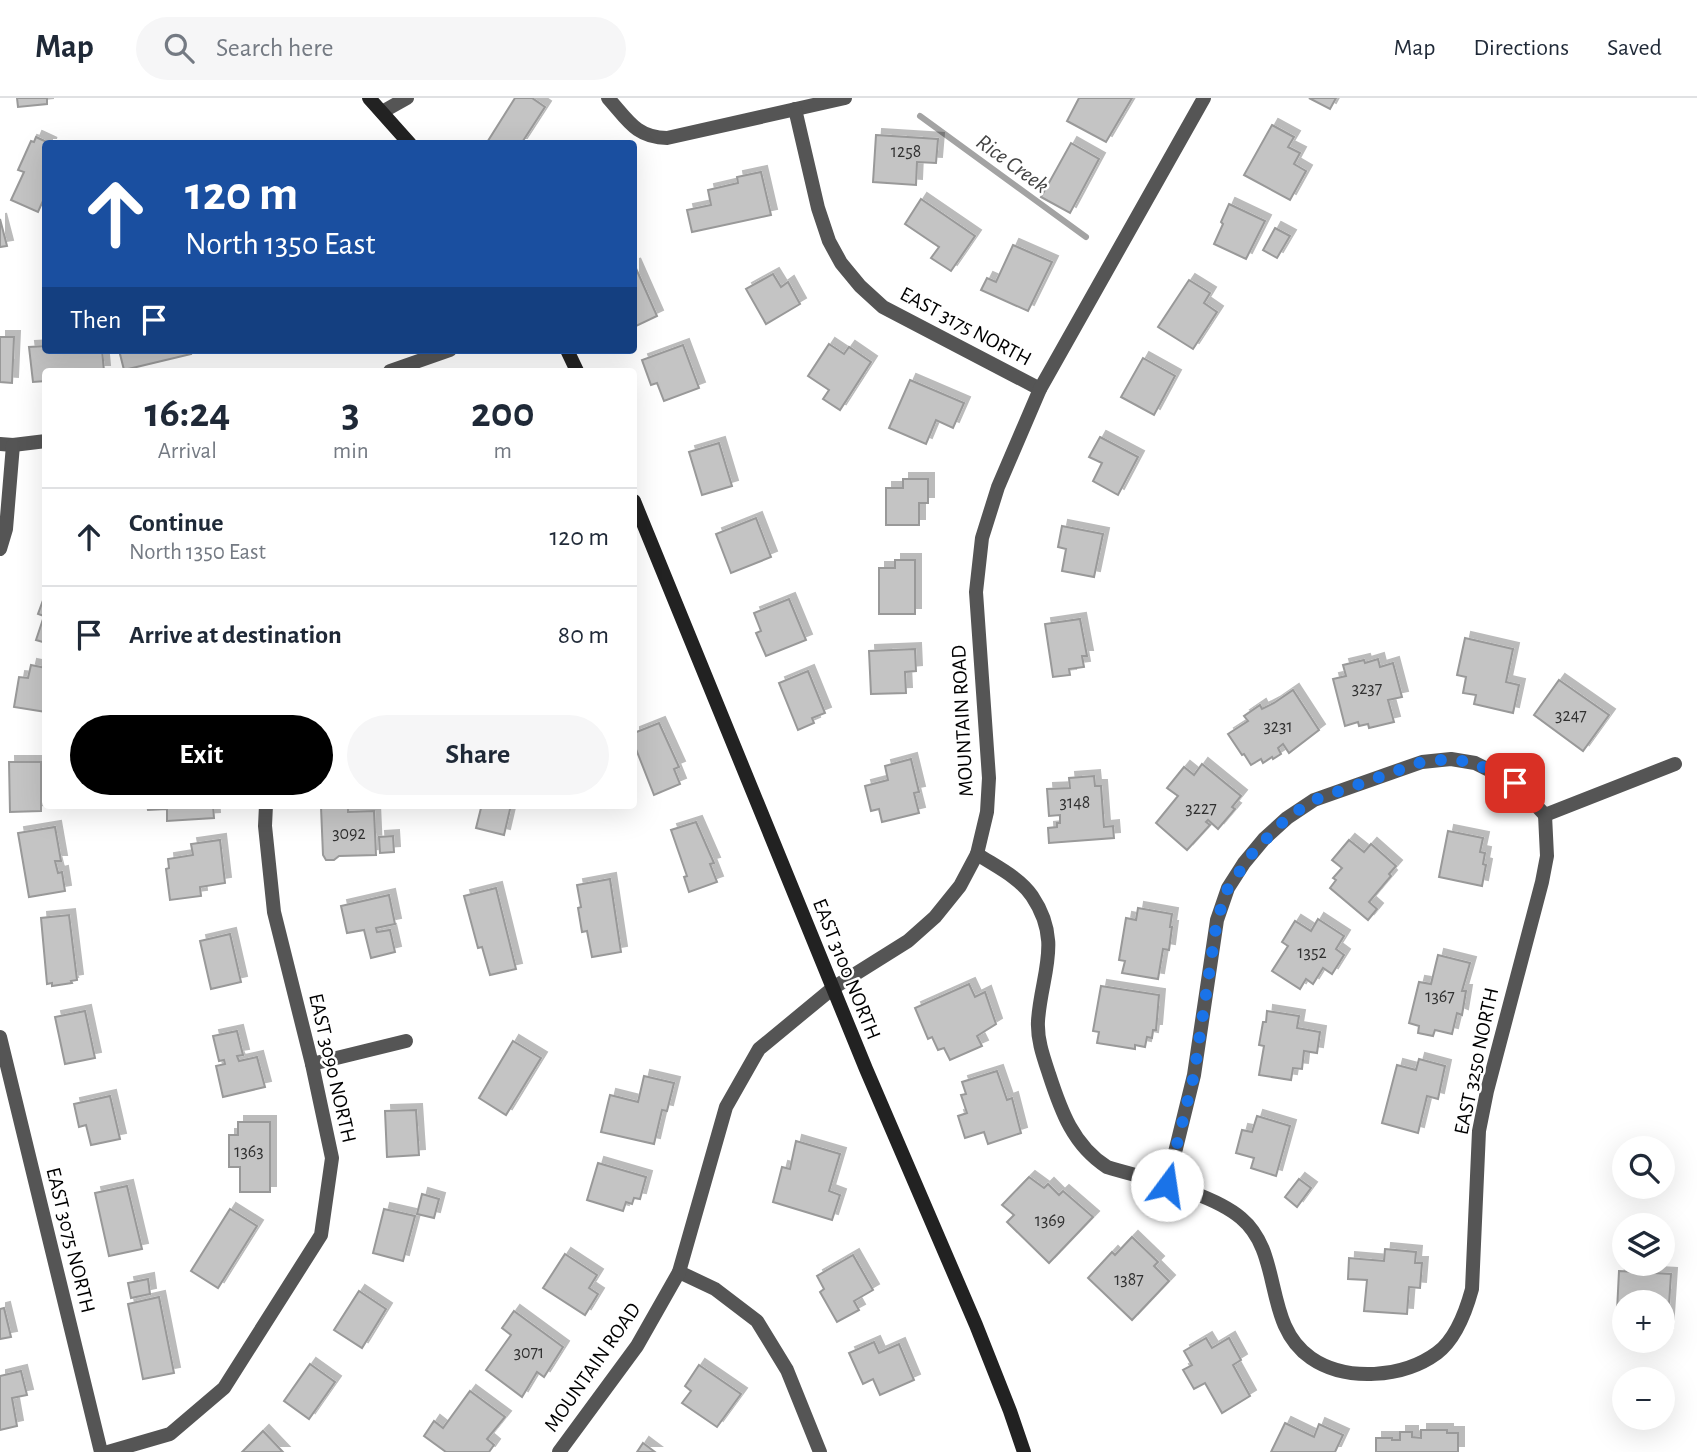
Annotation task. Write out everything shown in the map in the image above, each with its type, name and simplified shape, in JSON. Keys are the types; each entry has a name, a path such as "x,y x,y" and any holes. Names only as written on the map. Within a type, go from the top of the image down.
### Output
{"main road":[{"path":"369,98 406,140"},
{"name":"EAST 3100 NORTH","path":"637,508 832,988 976,1325 1024,1452"}],"street":[{"path":"382,112 407,98"},
{"path":"608,98 639,132 652,138 667,138 845,98"},
{"name":"MOUNTAIN ROAD","path":"559,1452 637,1346 679,1272 726,1107 759,1049 832,988 908,941 935,917 960,886 977,854 987,812 989,778 976,592 982,538 998,487 1040,389 1204,98"},
{"name":"EAST 3175 NORTH","path":"795,109 818,208 829,241 841,263 860,286 883,307 1040,389"},
{"path":"399,368 439,354"},
{"path":"0,549 6,529 7,445 42,441"},
{"path":"977,854 1013,877 1031,894 1043,917 1048,938 1049,964 1038,1021 1040,1046 1062,1113 1075,1137 1091,1156 1107,1167 1167,1185 1194,1075 1217,920 1228,888 1244,863 1287,818 1314,800 1422,762 1451,759 1475,763 1515,783 1545,815 1675,764"},
{"name":"EAST 3090 NORTH","path":"108,1452 170,1434 224,1388 321,1235 332,1158 275,912 265,826 266,809"},
{"name":"EAST 3250 NORTH","path":"1167,1185 1221,1204 1242,1219 1260,1240 1270,1270 1279,1315 1292,1338 1310,1357 1338,1370 1392,1373 1438,1352 1453,1334 1466,1310 1472,1289 1479,1131 1542,882 1547,856 1545,815"},
{"name":"EAST 3075 NORTH","path":"0,1037 101,1452"},
{"path":"312,1064 406,1041"},
{"path":"679,1272 715,1289 757,1321 787,1370 820,1452"}],"building":[{"path":"17,98 47,98 47,104 18,107"},
{"path":"515,98 532,98 545,107 524,140 489,140"},
{"path":"1079,98 1132,98 1106,142 1067,121"},
{"path":"1309,98 1336,98 1330,109"},
{"path":"1272,125 1294,137 1288,147 1300,153 1294,164 1306,171 1290,200 1244,175"},
{"path":"876,135 938,139 936,163 917,162 916,185 873,182"},
{"path":"36,137 42,140 42,203 38,212 11,200 24,172 18,170 31,141 34,142"},
{"path":"1071,143 1099,159 1070,213 1041,197"},
{"path":"761,172 771,215 692,232 687,210 711,205 708,190 738,183 737,177"},
{"path":"921,199 975,236 951,271 931,258 939,247 905,224"},
{"path":"1229,204 1265,221 1246,259 1214,244"},
{"path":"0,219 7,246 0,247"},
{"path":"1275,228 1290,236 1277,258 1263,250"},
{"path":"1013,245 1052,262 1028,311 981,290 987,278 996,282"},
{"path":"637,271 657,316 637,326"},
{"path":"773,274 781,287 788,282 800,304 766,324 746,289"},
{"path":"1189,280 1210,293 1204,303 1217,312 1193,349 1158,327"},
{"path":"0,337 14,337 12,383 0,382"},
{"path":"829,344 844,354 849,347 871,362 840,410 823,399 829,390 808,376"},
{"path":"683,345 699,388 664,401 657,383 651,385 642,360"},
{"path":"42,346 42,354 102,354 104,368 42,368 42,381 33,382 29,347"},
{"path":"120,354 191,354 132,368 124,368"},
{"path":"1143,358 1175,376 1154,415 1121,397"},
{"path":"910,380 964,403 953,428 936,420 926,444 889,428"},
{"path":"1100,437 1138,457 1118,495 1093,481 1102,463 1089,457"},
{"path":"719,443 732,486 702,495 689,452"},
{"path":"903,479 928,479 928,503 919,503 919,525 886,525 886,488 903,488"},
{"path":"756,518 771,557 731,573 716,534"},
{"path":"1062,526 1103,534 1094,577 1062,571 1066,549 1058,547"},
{"path":"895,560 915,560 915,614 879,614 879,568 895,568"},
{"path":"789,599 806,640 766,656 756,633 761,631 754,613"},
{"path":"1080,619 1087,656 1082,656 1084,667 1069,669 1070,675 1053,677 1045,624"},
{"path":"42,622 42,642 36,640"},
{"path":"1465,638 1513,649 1506,682 1519,685 1513,713 1474,704 1476,695 1463,693 1466,677 1457,675"},
{"path":"915,649 916,671 905,672 906,693 871,694 869,651"},
{"path":"1378,659 1380,667 1393,663 1402,697 1388,700 1394,722 1369,728 1368,724 1359,726 1358,722 1345,726 1333,679 1346,676 1343,665"},
{"path":"31,665 42,667 42,711 14,707 19,677 28,678"},
{"path":"808,671 825,713 812,718 814,723 798,730 779,683"},
{"path":"1559,680 1609,715 1583,751 1534,715"},
{"path":"1293,690 1319,730 1289,753 1283,744 1278,748 1281,754 1263,763 1261,759 1251,765 1228,734 1248,721 1244,716 1260,705 1262,709"},
{"path":"659,723 679,767 674,769 680,784 654,795 637,752 637,732"},
{"path":"911,759 919,792 914,793 919,813 882,822 879,809 871,811 865,786 888,780 885,766"},
{"path":"9,762 41,762 41,811 10,812"},
{"path":"1202,764 1241,796 1232,807 1235,809 1218,829 1208,820 1206,822 1210,825 1187,850 1156,823 1178,796 1167,788 1184,767 1194,775"},
{"path":"1094,776 1095,786 1101,786 1104,827 1113,826 1114,838 1049,843 1048,828 1057,827 1060,815 1049,816 1047,789 1070,788 1069,778"},
{"path":"167,809 213,809 214,818 167,821"},
{"path":"321,809 374,811 376,855 339,856 334,860 326,860 323,855"},
{"path":"481,809 510,809 504,835 476,828"},
{"path":"696,822 714,863 710,864 717,882 689,892 684,877 687,876 671,830"},
{"path":"55,827 61,861 55,861 58,873 62,872 65,891 29,897 18,833"},
{"path":"1448,831 1483,838 1480,852 1485,853 1483,864 1486,865 1482,886 1439,877"},
{"path":"393,836 394,852 380,853 379,837"},
{"path":"220,840 225,883 200,887 201,896 170,900 166,869 169,868 168,859 193,855 191,844"},
{"path":"1349,840 1364,852 1371,844 1396,866 1369,902 1377,909 1368,920 1330,888 1336,880 1333,878 1342,868 1332,860"},
{"path":"610,879 621,952 592,957 587,931 582,932 577,885"},
{"path":"496,888 516,969 490,975 482,947 478,948 464,896"},
{"path":"389,895 395,924 376,928 377,932 390,930 395,952 371,958 364,930 347,933 341,906"},
{"path":"1138,908 1172,914 1169,950 1163,949 1158,979 1122,973 1125,961 1119,960 1126,918 1136,920"},
{"path":"69,915 77,980 52,986 52,983 47,984 41,918"},
{"path":"1318,919 1344,936 1336,949 1344,955 1332,974 1323,968 1313,984 1306,979 1300,989 1272,971 1288,946 1282,942 1295,921 1311,931"},
{"path":"230,934 241,982 211,989 200,941"},
{"path":"1438,955 1470,963 1462,991 1466,991 1462,1015 1457,1013 1452,1034 1435,1030 1433,1036 1418,1033 1419,1026 1409,1023 1419,982 1431,984"},
{"path":"969,984 975,997 985,992 996,1024 977,1036 982,1046 950,1060 944,1048 938,1050 932,1037 928,1039 915,1008"},
{"path":"1101,986 1159,995 1156,1030 1153,1030 1152,1038 1147,1037 1145,1047 1135,1045 1135,1049 1097,1043 1099,1032 1093,1031"},
{"path":"85,1011 95,1058 65,1064 55,1017"},
{"path":"1267,1011 1299,1016 1297,1028 1320,1032 1317,1053 1304,1051 1302,1069 1293,1068 1291,1080 1259,1075 1264,1046 1259,1045"},
{"path":"237,1031 243,1055 237,1056 239,1061 257,1057 265,1087 223,1097 216,1066 225,1064 224,1060 219,1061 213,1036"},
{"path":"513,1041 541,1058 506,1115 479,1098"},
{"path":"1419,1059 1445,1066 1438,1099 1427,1096 1418,1133 1382,1123 1397,1065 1416,1070"},
{"path":"997,1071 1007,1100 1012,1098 1021,1133 988,1144 984,1132 965,1138 958,1116 967,1113 961,1095 966,1094 962,1082"},
{"path":"644,1076 674,1083 667,1111 662,1110 654,1144 601,1132 610,1095 638,1102"},
{"path":"110,1096 120,1139 91,1145 86,1125 79,1127 74,1104"},
{"path":"416,1110 419,1155 387,1157 385,1111"},
{"path":"1257,1116 1290,1126 1276,1176 1251,1168 1254,1158 1236,1153 1242,1130 1252,1132"},
{"path":"238,1122 270,1122 270,1192 240,1192 240,1167 229,1167 229,1135 238,1135"},
{"path":"796,1141 840,1154 829,1191 840,1195 832,1220 773,1202 782,1167 790,1169"},
{"path":"598,1163 646,1177 640,1199 634,1198 632,1204 626,1202 623,1211 587,1200"},
{"path":"1029,1177 1044,1188 1048,1184 1059,1195 1063,1191 1093,1217 1049,1263 1007,1222 1014,1215 1002,1205"},
{"path":"1299,1179 1311,1188 1297,1207 1285,1197"},
{"path":"127,1186 142,1249 109,1256 95,1193"},
{"path":"422,1194 439,1199 434,1218 417,1214"},
{"path":"230,1209 257,1226 218,1288 191,1271"},
{"path":"384,1209 415,1216 403,1261 373,1253"},
{"path":"1132,1237 1158,1262 1154,1266 1169,1281 1132,1320 1088,1278 1112,1252 1115,1255"},
{"path":"1385,1249 1416,1252 1415,1263 1422,1263 1420,1288 1409,1287 1407,1314 1364,1311 1367,1280 1348,1279 1349,1258 1384,1261"},
{"path":"565,1254 597,1275 589,1288 598,1294 585,1315 543,1288"},
{"path":"853,1255 873,1290 854,1301 859,1310 837,1322 820,1292 824,1289 817,1276"},
{"path":"1619,1276 1671,1276 1670,1290 1618,1290"},
{"path":"148,1279 150,1294 131,1298 128,1283"},
{"path":"359,1291 386,1309 362,1348 334,1330"},
{"path":"159,1297 174,1373 143,1379 128,1304"},
{"path":"4,1308 11,1337 0,1339 0,1309"},
{"path":"514,1311 563,1347 544,1377 537,1372 522,1397 486,1370 511,1335 502,1328"},
{"path":"1206,1338 1212,1348 1229,1338 1241,1360 1233,1365 1250,1396 1222,1413 1205,1383 1194,1389 1183,1370 1192,1365 1184,1351"},
{"path":"874,1342 879,1353 899,1344 914,1380 880,1395 873,1379 863,1384 849,1353"},
{"path":"310,1364 335,1382 309,1419 284,1401"},
{"path":"699,1365 741,1394 717,1427 682,1403 691,1391 685,1386"},
{"path":"21,1371 27,1395 12,1398 17,1426 0,1430 0,1376"},
{"path":"470,1391 505,1417 487,1439 494,1445 489,1452 446,1452 424,1436 434,1421 443,1428"},
{"path":"1285,1423 1314,1437 1319,1424 1343,1435 1335,1452 1271,1452"},
{"path":"1421,1430 1447,1430 1447,1433 1458,1433 1458,1452 1376,1452 1376,1438 1400,1440 1400,1432 1412,1432 1412,1437 1421,1438"},
{"path":"263,1431 283,1452 242,1452"},
{"path":"643,1443 655,1452 637,1452"}],"waterway":[{"name":"Rice Creek","path":"920,116 1086,237"}],"route":[{"path":"1167,1185 1194,1075 1217,920 1228,888 1264,839 1287,818 1314,800 1422,762 1451,759 1475,763 1515,783"}]}
